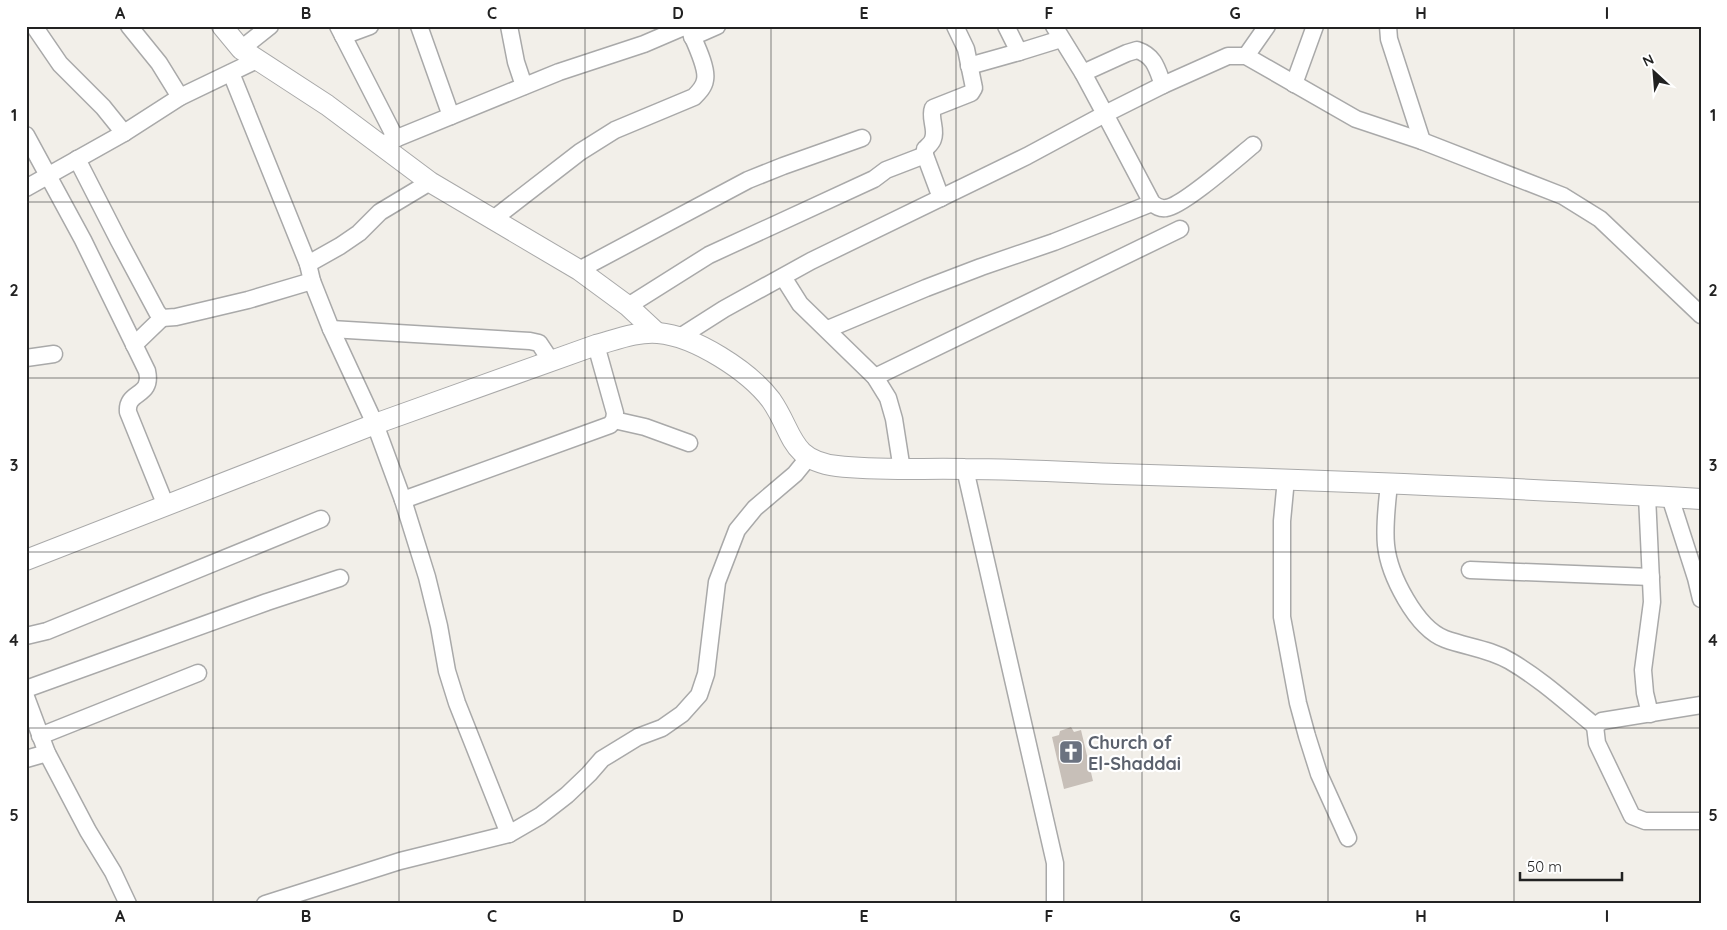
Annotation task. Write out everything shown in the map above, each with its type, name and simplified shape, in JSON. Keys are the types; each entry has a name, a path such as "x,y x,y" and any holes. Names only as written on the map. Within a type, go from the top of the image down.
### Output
{"street":[{"path":"34,26 60,64 103,107 124,133"},
{"path":"129,26 159,63 180,97"},
{"path":"222,26 241,48 258,60 388,142 430,182 579,270 628,306 656,332"},
{"path":"241,48 270,26"},
{"path":"370,26 341,31 388,142"},
{"path":"419,26 451,116"},
{"path":"509,26 516,62 524,86"},
{"path":"388,142 559,72 689,30 717,26"},
{"path":"941,198 925,155 925,150 934,136 931,113 933,108 971,93 974,88 966,50 955,26"},
{"path":"1006,26 1019,52"},
{"path":"1246,56 1267,26"},
{"path":"1294,84 1315,26"},
{"path":"1388,26 1390,39 1422,141"},
{"path":"492,220 580,152 615,130 694,97 702,89 706,80 704,69 689,30"},
{"path":"969,66 1019,52 1058,33 1084,73 1152,203 1159,208 1176,205 1253,145"},
{"path":"1084,73 1137,50 1150,56 1155,62 1163,85"},
{"path":"680,337 724,309 811,261 1027,156 1163,85 1228,56 1246,56 1356,119 1422,141 1563,196 1600,220 1701,316"},
{"path":"26,188 124,133 180,97 258,60"},
{"path":"231,73 308,264 312,281 331,329 375,424 403,500 427,577 439,626 447,671 456,703 509,834"},
{"path":"26,135 83,240 147,371 149,380 145,388 130,399 128,412 166,506"},
{"path":"579,270 748,180 862,138"},
{"path":"628,306 709,256 874,179 892,168 925,155"},
{"path":"77,158 118,241 162,318"},
{"path":"308,264 359,233 380,212 430,182"},
{"path":"828,329 878,307 963,274 1054,242 1152,203"},
{"path":"874,377 1180,229"},
{"path":"783,277 800,304 828,329 851,356 874,377 888,398 894,419 902,470"},
{"path":"134,345 162,318 248,300 312,281"},
{"path":"331,329 530,341 539,344 551,360"},
{"path":"26,560 375,424 551,360 596,345 630,336 656,332 680,337 737,368 756,382 772,402 798,448 808,458 820,463 837,466 902,470 965,469 1286,479 1701,499"},
{"path":"403,500 610,425 614,420 615,413 596,345"},
{"path":"26,358 54,354"},
{"path":"614,420 645,427 689,443"},
{"path":"265,904 400,861 509,834 540,816 568,795 602,759 638,737 662,728 682,714 699,695 706,674 717,582 737,530 755,508 795,474 808,458"},
{"path":"965,469 1055,863 1055,904"},
{"path":"1286,479 1282,540 1282,616 1298,703 1307,736 1319,774 1348,838"},
{"path":"1388,484 1385,527 1389,562 1399,586 1414,611 1427,627 1444,638 1481,648 1509,660 1532,675 1595,726 1597,743 1632,816 1645,821 1701,821"},
{"path":"1647,496 1652,602 1643,670 1645,693 1650,714"},
{"path":"1670,498 1701,599"},
{"path":"26,636 47,631 321,519"},
{"path":"1470,570 1651,577"},
{"path":"26,689 267,602 340,578"},
{"path":"40,736 198,673"},
{"path":"27,705 46,753 66,793 113,872 128,904"},
{"path":"1595,726 1602,721 1613,718 1701,705"},
{"path":"26,759 46,753"}],"building":[{"path":"1071,727 1074,732 1081,730 1093,781 1064,789 1052,737 1059,735 1060,731"}],"place":[{"name":"Church of El-Shaddai","path":"1071,752"}]}
